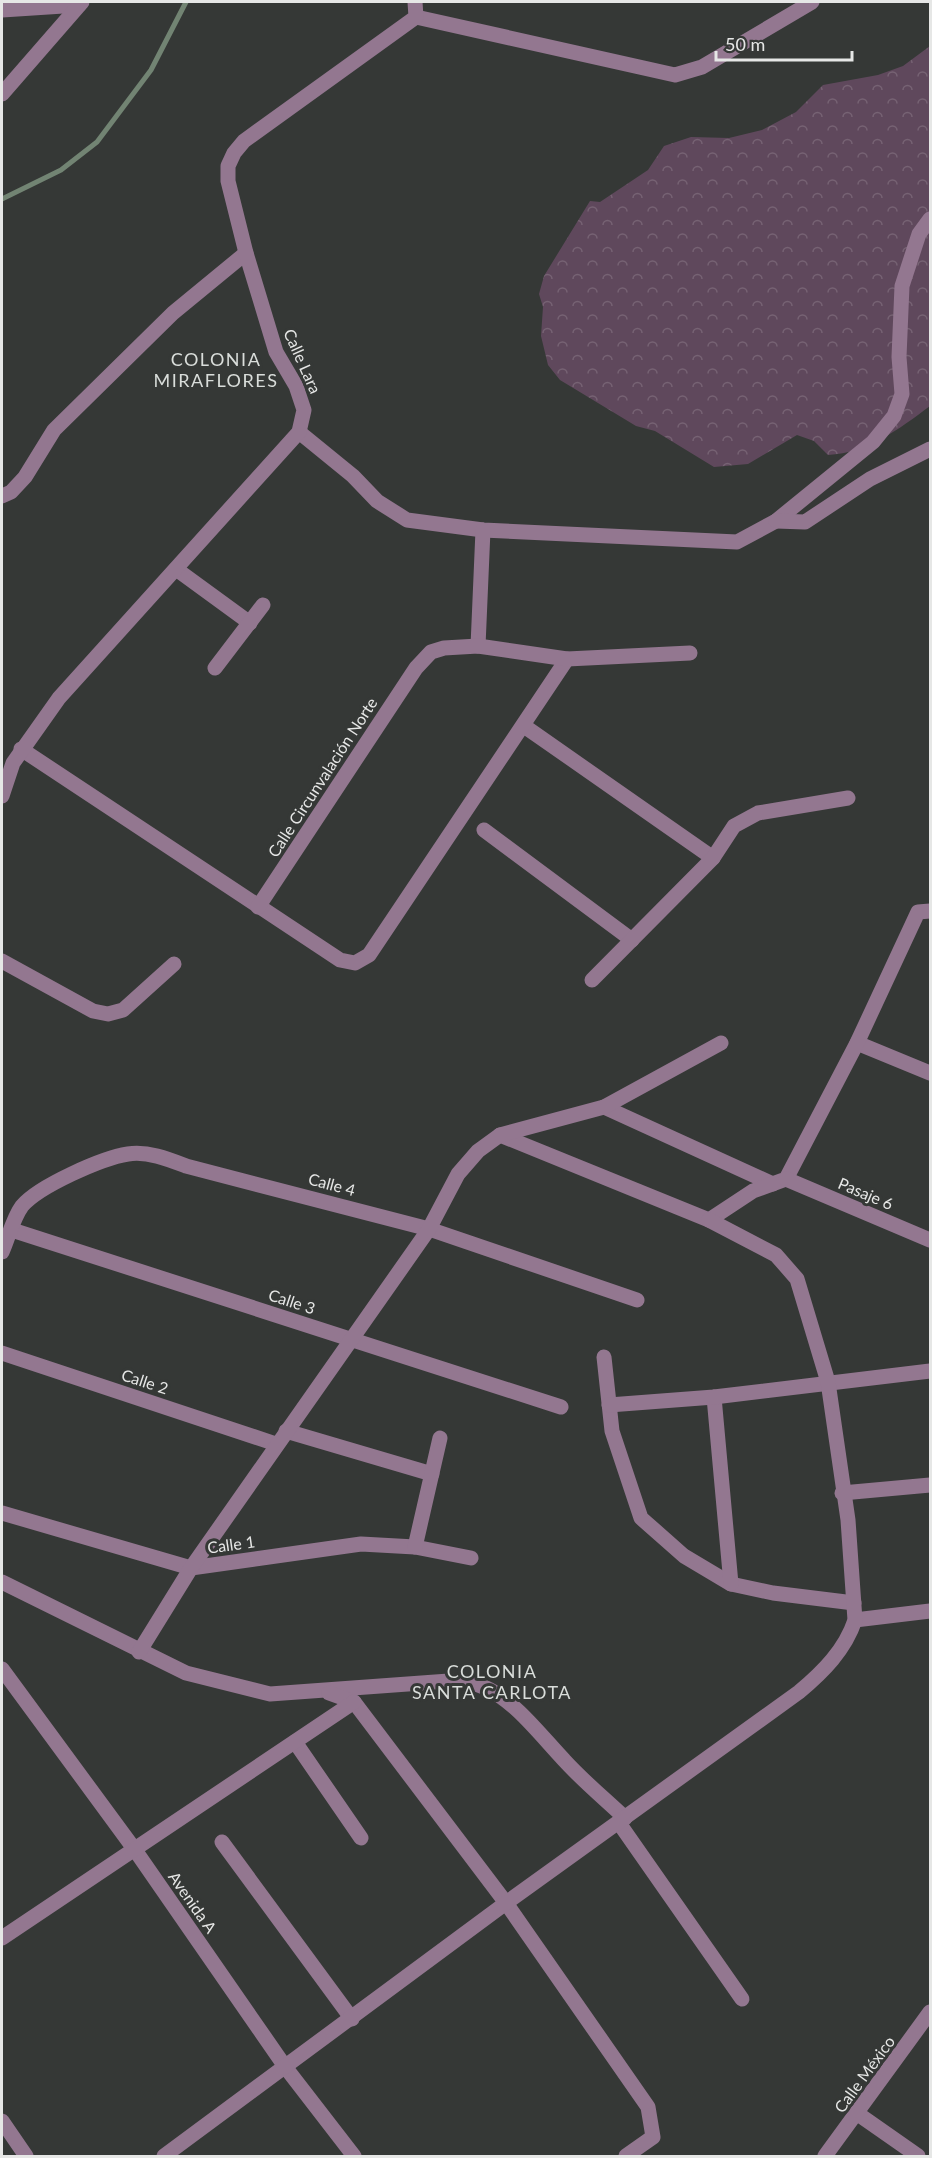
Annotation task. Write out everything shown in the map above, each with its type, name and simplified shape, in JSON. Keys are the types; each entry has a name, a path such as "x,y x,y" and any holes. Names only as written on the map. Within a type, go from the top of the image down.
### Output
{"street":[{"path":"415,9 675,75 702,67 812,2"},
{"path":"2,9 81,3"},
{"path":"2,94 81,3"},
{"name":"Calle Lara","path":"299,432 304,410 296,386 276,352 246,253 228,181 228,166 234,153 244,141 415,9"},
{"path":"2,796 13,763 21,749 59,698 299,432 353,476 377,501 407,520 483,530 737,543 776,521 873,442 894,416 902,394 899,357 902,285 919,234 930,219"},
{"path":"2,496 11,492 26,477 54,430 173,313 246,253"},
{"path":"776,521 806,522 870,479 930,449"},
{"path":"478,646 483,530"},
{"path":"176,569 250,623"},
{"path":"215,668 263,605"},
{"name":"Calle Circunvalación Norte","path":"258,907 416,668 431,652 444,648 478,646 567,659 690,654"},
{"path":"21,749 340,960 355,963 369,955 567,659"},
{"path":"524,726 713,858"},
{"path":"592,980 713,858 734,826 758,813 848,798"},
{"path":"484,830 632,940"},
{"path":"708,1220 753,1191 780,1182 857,1043 924,912"},
{"path":"2,960 93,1011 108,1014 123,1011 174,963"},
{"path":"139,1652 191,1568 429,1229 459,1174 478,1151 500,1135 604,1107 720,1043"},
{"path":"857,1043 930,1073"},
{"name":"Pasaje 6","path":"604,1107 780,1182 930,1240"},
{"path":"164,2157 506,1903 799,1692 825,1670 850,1634 855,1620 848,1520 842,1493 828,1382 797,1279 776,1255 708,1220 500,1135"},
{"name":"Calle 4","path":"12,1230 22,1207 56,1182 102,1162 129,1154 155,1155 186,1166 429,1229 637,1300"},
{"path":"2,1252 12,1230"},
{"name":"Calle 3","path":"12,1230 561,1407"},
{"name":"Calle 2","path":"2,1353 281,1437 432,1473"},
{"path":"604,1357 612,1431 641,1518 684,1556 731,1584 773,1593 854,1603"},
{"path":"609,1405 714,1397 930,1371"},
{"path":"714,1397 731,1584"},
{"path":"415,1547 440,1438"},
{"path":"842,1493 930,1485"},
{"name":"Calle 1","path":"2,1513 191,1568 361,1544 415,1547 471,1558"},
{"path":"2,1582 139,1652 186,1673 270,1694 449,1682 473,1683 487,1688 500,1696 542,1735 622,1820 742,1999"},
{"path":"855,1620 930,1611"},
{"name":"Avenida A","path":"2,1669 135,1850 286,2068 354,2157"},
{"path":"316,1691 339,1695 354,1702 506,1903 648,2107 653,2137 626,2157"},
{"path":"2,1938 354,1702"},
{"path":"295,1742 361,1838"},
{"path":"222,1842 351,2019"},
{"name":"Calle México","path":"825,2157 930,2012"},
{"path":"858,2114 918,2157"},
{"path":"2,2121 26,2157"}],"green space":[{"path":"930,46 930,406 895,431 856,450 828,455 814,441 797,435 748,464 714,467 655,431 636,426 560,380 548,365 541,336 543,307 539,294 544,276 590,201 600,202 648,170 664,146 691,137 729,138 762,130 796,112 823,85 878,75 903,66"}],"waterway":[{"path":"2,199 61,170 97,142 151,70 186,2"}],"district":[{"name":"COLONIA MIRAFLORES","path":"216,370"},
{"name":"COLONIA SANTA CARLOTA","path":"492,1681"}]}
